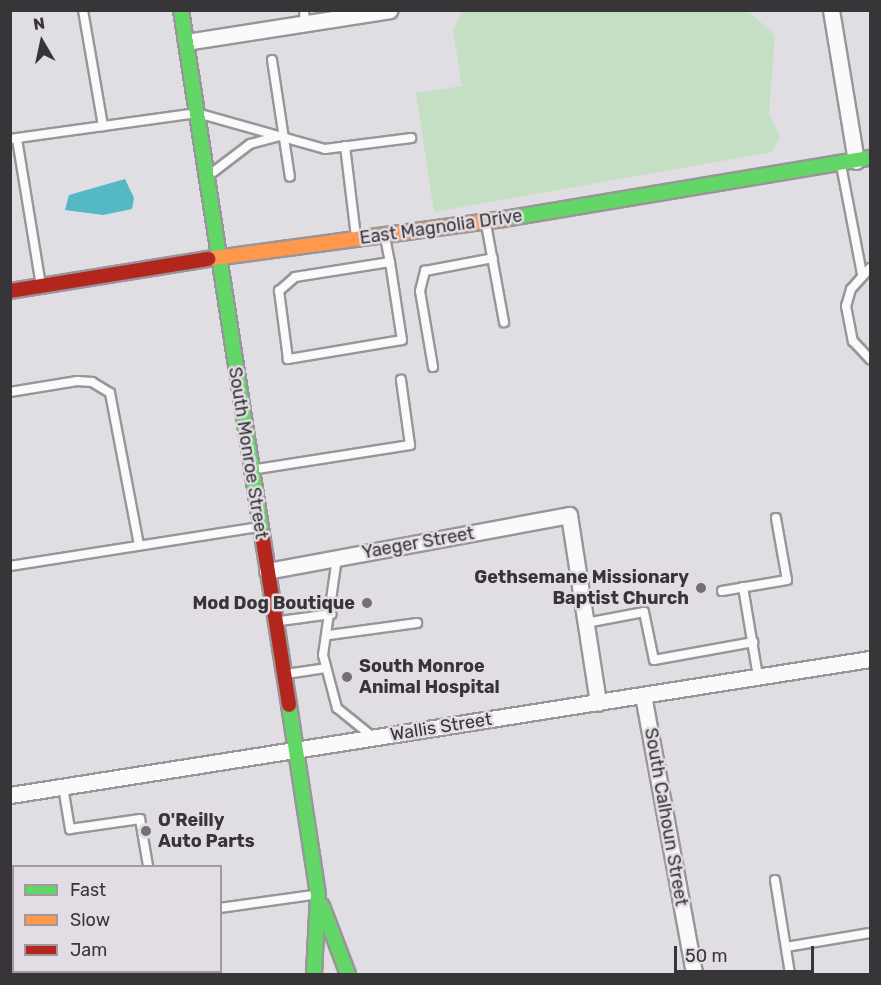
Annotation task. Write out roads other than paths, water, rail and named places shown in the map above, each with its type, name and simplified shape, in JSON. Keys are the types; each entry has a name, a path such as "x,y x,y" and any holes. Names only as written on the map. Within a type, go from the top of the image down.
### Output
{"main road":[{"name":"South Monroe Street","path":"181,10 318,895 314,975"},
{"name":"East Magnolia Drive","path":"10,291 218,256 486,222 856,161"},
{"name":"South Monroe Street","path":"318,895 348,975"}],"street":[{"path":"186,42 304,17 390,10"},
{"path":"831,10 856,161"},
{"name":"Yaeger Street","path":"267,571 569,515 586,623"},
{"path":"586,623 598,703"},
{"name":"Wallis Street","path":"10,795 870,659"},
{"name":"South Calhoun Street","path":"643,695 694,975"}],"lane":[{"path":"82,10 103,126"},
{"path":"272,60 290,177"},
{"path":"41,286 14,139 196,113 283,135 307,146 345,146 411,138"},
{"path":"206,179 250,144 283,135"},
{"path":"345,146 356,239"},
{"path":"856,161 862,274"},
{"path":"486,222 504,322"},
{"path":"385,236 390,262 402,340 288,359 279,291 295,278 390,262"},
{"path":"433,367 420,291 425,271 493,258"},
{"path":"870,268 862,274 849,297 846,324 853,341 870,359"},
{"path":"251,470 410,445 401,380"},
{"path":"10,392 77,381 92,382 110,393 139,546"},
{"path":"722,591 787,580 776,518"},
{"path":"10,566 260,526"},
{"path":"337,558 326,668 337,708 374,738"},
{"path":"743,587 758,677"},
{"path":"586,623 644,612 654,660 753,642"},
{"path":"275,621 332,614"},
{"path":"329,635 417,623"},
{"path":"283,675 326,668"},
{"path":"63,787 69,829 140,819 148,865"},
{"path":"776,880 790,975"},
{"path":"222,908 318,895"},
{"path":"786,947 870,933"}],"water":[{"path":"125,179 134,198 132,209 103,215 65,210 69,195"}],"place":[{"name":"Gethsemane Missionary Baptist Church","path":"701,588"},
{"name":"Mod Dog Boutique","path":"367,603"},
{"name":"South Monroe Animal Hospital","path":"347,677"},
{"name":"O'Reilly Auto Parts","path":"146,831"}]}
